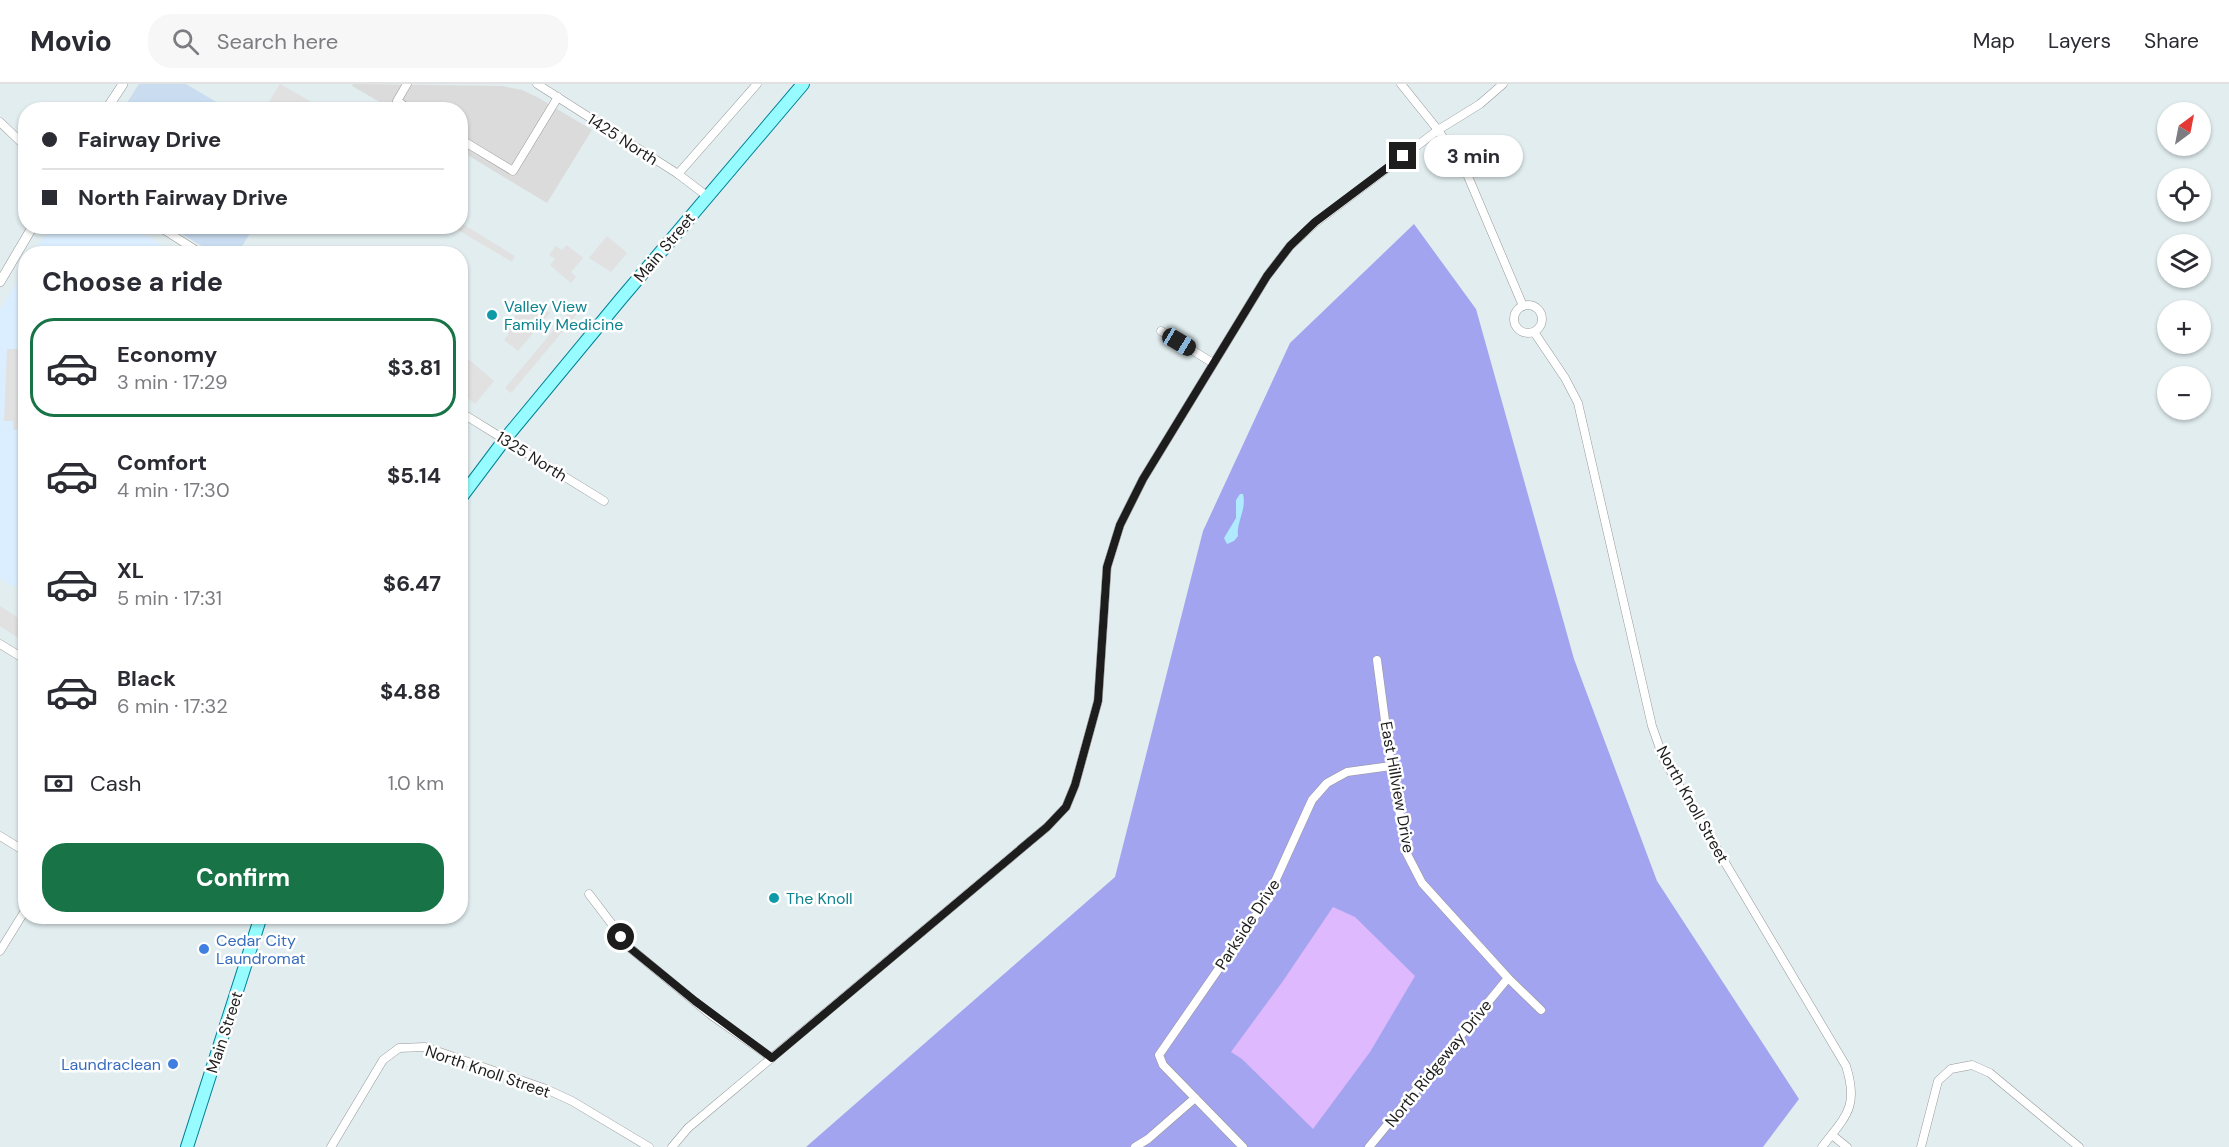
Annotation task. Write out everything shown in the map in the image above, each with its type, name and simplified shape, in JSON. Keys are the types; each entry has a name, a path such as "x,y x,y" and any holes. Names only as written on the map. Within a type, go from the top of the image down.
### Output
{"main road":[{"name":"Main Street","path":"468,488 505,439 801,85"},
{"name":"Main Street","path":"188,1147 258,924"}],"street":[{"path":"111,102 123,84"},
{"path":"399,102 397,101 407,84"},
{"name":"1425 North","path":"537,84 678,174 707,196"},
{"path":"678,174 757,84"},
{"name":"North Knoll Street","path":"1401,84 1438,130 1467,174 1523,306"},
{"path":"672,1147 688,1128 1047,827 1066,807 1075,785 1098,701 1107,567 1120,525 1143,479 1267,276 1290,246 1315,222 1438,130 1480,104 1503,84"},
{"path":"468,144 513,171 558,97"},
{"path":"0,123 18,140"},
{"path":"171,234 189,246"},
{"path":"0,282 18,251"},
{"name":"North Knoll Street","path":"1532,305 1540,311 1543,321 1538,330 1534,332 1525,333 1515,325 1516,312 1523,306 1532,305"},
{"path":"1161,331 1214,363"},
{"name":"North Knoll Street","path":"1534,332 1565,378 1578,404 1652,726 1664,760 1846,1066 1853,1087 1850,1107 1822,1147"},
{"name":"1325 North","path":"468,417 604,501"},
{"path":"0,644 18,655"},
{"name":"East Hillview Drive","path":"1377,660 1391,766 1407,854 1422,883 1508,978 1541,1010"},
{"name":"Parkside Drive","path":"1195,1098 1163,1065 1159,1055 1267,899 1312,800 1327,783 1347,772 1391,766"},
{"path":"0,836 18,847"},
{"path":"590,894 630,948 711,1015 772,1058"},
{"path":"0,951 18,922"},
{"name":"North Ridgeway Drive","path":"1369,1147 1508,978"},
{"name":"North Knoll Street","path":"331,1147 383,1060 399,1048 425,1047 546,1089 572,1101 650,1147"},
{"path":"1921,1147 1938,1081 1952,1069 1972,1065 1990,1073 2079,1147"},
{"path":"1135,1147 1148,1139 1195,1098 1243,1147"},
{"path":"1832,1135 1847,1147"}],"shaded area":[{"path":"139,84 186,84 216,102 127,102"},
{"path":"280,84 310,101 309,102 269,102"},
{"path":"353,84 502,86 522,90 537,97 592,130 547,203 468,155 468,102 380,102 352,86"},
{"path":"1414,224 1476,309 1574,659 1657,881 1799,1099 1763,1147 806,1147 1115,877 1203,531 1290,343"},
{"path":"468,227 515,256 512,262 465,234 468,234"},
{"path":"46,234 144,234 164,246 38,246"},
{"path":"182,234 250,234 242,246 202,246"},
{"path":"607,236 627,253 611,272 589,258"},
{"path":"567,245 583,258 571,272 576,277 571,283 550,265 555,259 549,255 556,246 562,250"},
{"path":"18,280 18,587 0,578 0,310"},
{"path":"578,301 584,306 511,393 505,388"},
{"path":"523,302 530,308 536,302 550,313 518,351 504,340 509,334 503,328 511,318 515,319 515,313"},
{"path":"7,349 18,349 18,430 13,430 13,421 4,421"},
{"path":"468,359 494,381 475,404 468,398"},
{"path":"0,606 18,618 18,638 0,626"},
{"path":"1333,907 1355,917 1415,976 1370,1052 1313,1129 1242,1059 1231,1052"}],"sand":[{"path":"1240,494 1243,494 1244,505 1238,526 1238,536 1227,544 1224,538 1236,518 1236,500"}],"place":[{"name":"Valley View Family Medicine","path":"492,315"},
{"name":"The Knoll","path":"774,898"},
{"name":"Cedar City Laundromat","path":"204,949"},
{"name":"Laundraclean","path":"173,1064"}],"route":[{"path":"621,937 630,948 711,1015 772,1058 1047,827 1066,807 1075,785 1098,701 1107,567 1120,525 1143,479 1267,276 1290,246 1315,222 1403,156"}]}
